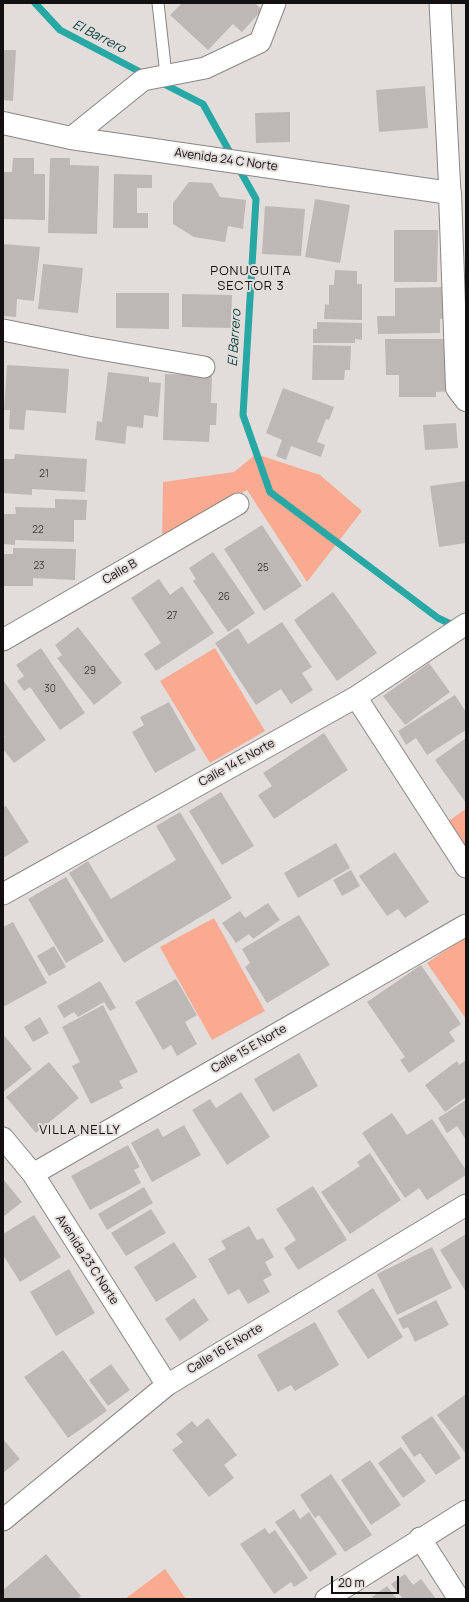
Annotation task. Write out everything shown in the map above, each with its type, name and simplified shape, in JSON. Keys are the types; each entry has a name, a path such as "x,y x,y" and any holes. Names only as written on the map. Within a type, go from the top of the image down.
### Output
{"street":[{"path":"71,138 143,80 205,68 260,42 276,3"},
{"path":"440,3 450,193 457,388 466,400"},
{"name":"Avenida 24 C Norte","path":"3,123 71,138 450,193"},
{"path":"3,330 88,347 204,367"},
{"name":"Calle B","path":"3,640 238,504"},
{"name":"Calle 14 E Norte","path":"3,894 356,697 466,624"},
{"path":"356,697 466,867"},
{"name":"Calle 15 E Norte","path":"33,1174 466,925"},
{"name":"Avenida 23 C Norte","path":"3,1138 33,1174 167,1385"},
{"name":"Calle 16 E Norte","path":"3,1520 167,1385 466,1205"},
{"path":"326,1599 420,1538 466,1511"},
{"path":"420,1538 459,1599"}],"lane":[{"path":"158,3 166,75"}],"shaded area":[{"path":"256,454 320,475 362,511 307,582 247,490 162,541 163,482 234,472"},
{"path":"215,648 265,731 210,763 160,681"},
{"path":"466,809 466,851 447,822"},
{"path":"214,918 265,1011 212,1040 160,947"},
{"path":"466,936 466,1019 427,963"},
{"path":"165,1569 186,1599 125,1599"}],"building":[{"path":"182,3 255,3 262,10 242,32 233,24 208,50 170,15"},
{"path":"3,50 16,50 13,101 3,100"},
{"path":"425,86 428,128 379,132 376,90"},
{"path":"290,112 290,142 256,143 255,113"},
{"path":"13,158 34,158 34,174 45,174 45,220 3,219 4,172 12,172"},
{"path":"50,158 70,158 70,165 99,166 97,234 48,233"},
{"path":"114,174 152,175 152,188 137,188 137,213 148,213 148,228 113,228"},
{"path":"189,182 212,183 220,197 246,200 243,229 228,226 225,242 194,237 173,224 173,203"},
{"path":"315,199 350,205 340,263 305,257"},
{"path":"265,206 305,209 301,256 262,254"},
{"path":"394,230 438,230 437,282 394,282"},
{"path":"3,244 40,247 34,301 17,299 16,317 3,316"},
{"path":"43,264 83,268 78,313 38,309"},
{"path":"335,270 357,271 357,284 362,284 362,320 324,319 325,304 329,305 329,285 334,285"},
{"path":"446,287 447,319 440,319 440,333 378,334 377,316 395,316 395,288"},
{"path":"116,293 169,293 169,329 116,328"},
{"path":"182,294 232,295 231,328 182,327"},
{"path":"317,322 362,323 362,340 355,339 355,343 313,343 313,329 317,329"},
{"path":"385,339 447,339 452,391 436,392 436,397 399,397 399,375 386,375"},
{"path":"313,345 351,346 350,370 345,370 344,380 312,380"},
{"path":"7,365 69,369 66,413 26,410 24,430 9,429 10,410 4,410"},
{"path":"108,372 149,377 149,382 161,383 158,417 144,415 143,428 127,426 125,444 95,440 97,421 102,422"},
{"path":"165,374 212,376 211,403 217,403 216,425 210,425 209,442 163,440"},
{"path":"283,388 334,407 329,420 326,419 317,442 325,445 321,457 291,446 286,460 276,456 282,440 266,433"},
{"path":"456,423 458,448 425,450 423,425"},
{"path":"15,454 87,459 85,492 32,489 32,495 3,493 3,459 14,459"},
{"path":"466,481 466,543 439,547 430,486"},
{"path":"55,499 87,500 86,520 74,520 74,542 15,540 15,545 3,544 3,514 16,514 15,507 55,508"},
{"path":"262,525 302,586 264,611 224,549"},
{"path":"13,548 76,549 75,580 33,578 33,586 3,586 3,554 13,554"},
{"path":"213,552 255,613 228,632 193,581 196,579 189,568"},
{"path":"159,579 170,595 182,586 214,633 156,671 144,654 161,643 131,598"},
{"path":"333,592 377,653 337,681 294,620"},
{"path":"282,622 312,667 302,673 313,690 291,704 281,689 256,705 215,643 238,628 248,644"},
{"path":"78,627 122,683 94,705 57,658 62,655 55,645"},
{"path":"41,648 85,713 60,730 30,687 24,691 17,681 24,676 16,665"},
{"path":"429,663 450,692 405,725 383,696"},
{"path":"3,680 46,740 14,763 3,749 3,738 5,737 3,734"},
{"path":"455,695 466,712 466,730 427,755 416,738 406,745 398,731"},
{"path":"169,702 196,750 155,773 132,732 144,725 140,717"},
{"path":"324,733 348,770 274,819 258,795 272,786 263,773"},
{"path":"466,738 466,803 435,760"},
{"path":"221,792 254,846 222,865 189,811"},
{"path":"6,806 29,842 3,858 3,807"},
{"path":"180,812 232,898 124,963 69,873 88,861 111,899 176,860 156,826"},
{"path":"336,843 350,868 298,898 284,873"},
{"path":"395,852 429,902 405,918 398,909 387,916 359,876"},
{"path":"351,870 360,886 342,896 333,880"},
{"path":"66,877 104,941 66,963 28,899"},
{"path":"268,903 280,920 253,939 249,934 236,943 222,923 240,911 245,918"},
{"path":"299,915 330,965 267,1003 245,967 250,963 242,949"},
{"path":"13,922 47,983 3,1007 3,927"},
{"path":"54,946 66,967 49,976 37,956"},
{"path":"421,965 461,1024 449,1032 455,1041 409,1073 400,1060 405,1057 367,1002"},
{"path":"176,979 197,1015 185,1022 197,1044 177,1056 171,1045 163,1050 135,1002"},
{"path":"100,981 116,1008 110,1011 104,1002 78,1017 74,1012 64,1018 57,1006"},
{"path":"103,1005 138,1072 119,1081 123,1088 91,1104 72,1066 80,1062 62,1027"},
{"path":"40,1017 49,1033 33,1042 24,1027"},
{"path":"3,1034 32,1069 3,1092"},
{"path":"299,1053 318,1086 273,1112 254,1079"},
{"path":"466,1060 466,1097 445,1112 425,1085 457,1061 459,1065"},
{"path":"49,1062 79,1098 36,1133 6,1097"},
{"path":"241,1092 270,1137 227,1165 192,1110 210,1099 216,1108"},
{"path":"466,1100 466,1140 457,1126 447,1133 438,1118"},
{"path":"392,1113 407,1135 432,1119 466,1170 466,1175 427,1200 419,1188 405,1198 362,1133"},
{"path":"184,1125 201,1155 152,1182 131,1143 158,1128 163,1137"},
{"path":"128,1145 140,1167 134,1170 141,1183 90,1210 71,1176"},
{"path":"370,1153 401,1200 350,1234 321,1192 360,1166 357,1162"},
{"path":"3,1179 22,1202 3,1217"},
{"path":"313,1186 347,1240 298,1270 284,1248 296,1240 276,1209"},
{"path":"144,1187 153,1203 107,1230 98,1214"},
{"path":"151,1209 166,1233 126,1256 111,1233"},
{"path":"34,1215 61,1257 20,1282 3,1255 3,1234"},
{"path":"249,1226 257,1240 263,1238 274,1257 265,1262 272,1275 263,1280 270,1292 248,1304 239,1289 228,1295 208,1259 226,1249 221,1241"},
{"path":"466,1234 466,1292 440,1250"},
{"path":"174,1242 197,1277 156,1302 134,1267"},
{"path":"432,1247 452,1288 397,1315 377,1274"},
{"path":"69,1269 95,1313 56,1336 30,1292"},
{"path":"373,1288 403,1337 368,1359 337,1311"},
{"path":"194,1298 209,1320 180,1341 165,1319"},
{"path":"436,1300 449,1325 415,1342 408,1327 403,1329 398,1319"},
{"path":"315,1322 339,1365 295,1391 291,1385 278,1392 257,1355"},
{"path":"63,1350 107,1411 68,1438 24,1377"},
{"path":"111,1364 130,1390 108,1406 89,1380"},
{"path":"466,1394 466,1454 437,1415"},
{"path":"432,1416 461,1458 436,1475 420,1453 414,1457 401,1437"},
{"path":"208,1418 237,1455 224,1465 234,1478 209,1497 172,1450 183,1442 176,1434 192,1421 197,1427"},
{"path":"3,1439 20,1459 3,1473"},
{"path":"401,1447 426,1481 403,1498 378,1463"},
{"path":"370,1460 401,1505 371,1525 341,1480"},
{"path":"331,1474 372,1535 345,1552 319,1515 315,1518 300,1495"},
{"path":"294,1509 300,1519 309,1512 337,1554 310,1572 275,1522"},
{"path":"265,1528 269,1534 275,1530 308,1578 294,1587 291,1582 274,1594 240,1544"},
{"path":"46,1554 81,1596 77,1599 6,1599 3,1596 3,1590"},
{"path":"405,1574 413,1585 421,1579 436,1599 403,1599 391,1584"},
{"path":"387,1586 397,1599 374,1599 372,1597"}],"waterway":[{"name":"El Barrero","path":"35,3 60,30 146,75"},
{"name":"El Barrero","path":"160,82 203,104 233,158"},
{"name":"El Barrero","path":"238,167 256,199 243,415 270,492 438,618 457,627"}],"district":[{"name":"PONUGUITA SECTOR 3","path":"251,278"},
{"name":"VILLA NELLY","path":"80,1130"}]}
